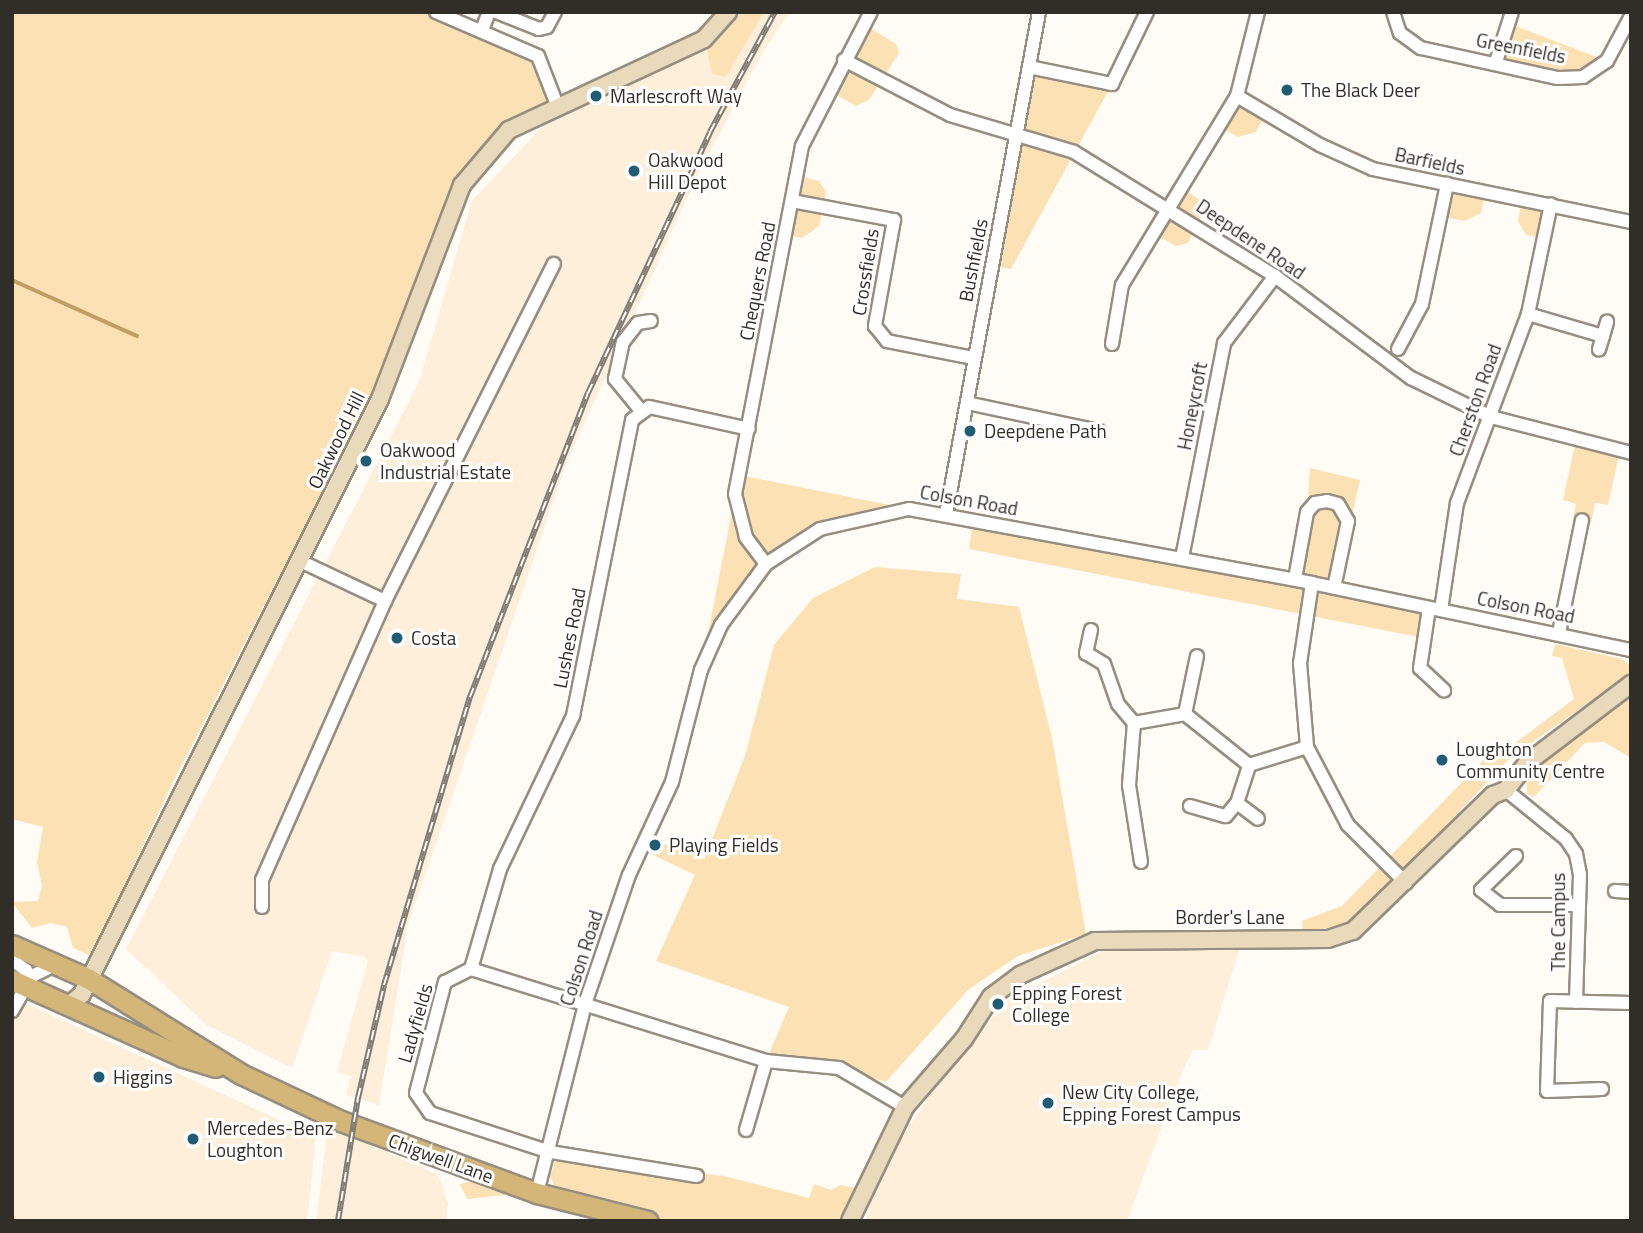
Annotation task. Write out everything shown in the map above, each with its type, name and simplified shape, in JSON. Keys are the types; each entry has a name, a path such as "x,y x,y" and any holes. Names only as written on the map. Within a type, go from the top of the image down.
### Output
{"main road":[{"name":"Chigwell Lane","path":"12,945 55,965 80,993 116,1026 183,1057 241,1074"},
{"name":"Chigwell Lane","path":"18,984 80,993 341,1121 537,1193 648,1221"}],"street":[{"path":"436,12 538,56 557,105"},
{"path":"482,30 489,12"},
{"path":"496,12 539,29 547,27 555,12"},
{"name":"Oakwood Hill","path":"80,993 380,399 462,184 509,130 557,105 704,39 727,12"},
{"name":"Chequers Road","path":"766,564 746,537 735,494 802,146 870,12"},
{"name":"Bushfields","path":"946,515 1039,12"},
{"path":"1029,67 1112,84 1147,12"},
{"path":"1112,344 1122,285 1172,209 1237,96 1258,12"},
{"name":"Greenfields","path":"1393,12 1400,33 1421,48 1496,62 1559,78 1583,77 1607,61 1631,16"},
{"path":"1496,62 1512,12"},
{"name":"Deepdene Road","path":"844,60 950,115 1074,152 1172,209 1275,276 1411,378 1490,417 1631,453"},
{"name":"Barfields","path":"1237,96 1320,145 1373,169 1631,222"},
{"path":"1398,349 1422,304 1447,184"},
{"name":"Crossfields","path":"792,201 894,220 875,326 887,341 974,358"},
{"name":"Cherston Road","path":"1444,690 1420,668 1457,503 1528,314 1551,204"},
{"path":"262,907 261,880 385,601 554,264"},
{"name":"Honeycroft","path":"1182,558 1224,343 1275,276"},
{"path":"1528,314 1601,342 1607,321"},
{"path":"651,321 638,323 623,342 615,379 642,412 649,407 749,429"},
{"path":"967,403 1099,431"},
{"name":"Lushes Road","path":"471,969 500,869 573,716 632,420 642,412"},
{"path":"1295,579 1307,512 1315,503 1327,501 1338,504 1348,521 1335,588"},
{"name":"Colson Road","path":"537,1193 550,1152 585,1004 629,875 672,782 701,670 721,625 766,564 820,529 877,513 909,509 1295,579 1631,650"},
{"path":"1559,633 1582,520"},
{"path":"300,561 385,601"},
{"path":"1312,583 1300,663 1307,747 1348,825 1406,883"},
{"path":"1091,630 1086,653 1104,664 1118,704 1133,723 1129,785 1141,862"},
{"path":"1185,714 1197,656"},
{"name":"Border's Lane","path":"850,1221 905,1107 964,1039 991,997 1020,975 1095,940 1340,937 1369,920 1493,795 1506,790 1545,748 1631,684"},
{"path":"1133,723 1185,714 1249,765"},
{"path":"1249,765 1307,747"},
{"path":"1190,806 1226,816 1237,803 1249,765"},
{"name":"The Campus","path":"1506,790 1566,839 1576,854 1579,905 1576,1002"},
{"path":"1237,803 1258,819"},
{"path":"1516,856 1481,890 1496,909 1579,905"},
{"path":"1615,891 1631,892"},
{"path":"12,960 26,970 18,984 12,1011"},
{"path":"18,984 39,970 55,965"},
{"path":"471,969 766,1061 839,1068 905,1107"},
{"name":"Ladyfields","path":"471,969 445,982 416,1093 430,1113 550,1152 697,1176"},
{"path":"1602,1089 1547,1091 1550,1001 1631,1003"},
{"path":"746,1130 766,1061"},
{"name":"Border's Lane","path":"857,1221 859,1200"}],"shaded area":[{"path":"12,12 436,12 538,56 557,105 509,130 462,185 419,293 358,424 174,780 91,956 73,948 67,927 51,923 32,928 12,902 38,901 42,886 37,862 43,827 12,819"},
{"path":"728,12 764,12 726,77 712,74 704,39"},
{"path":"741,12 790,12 764,50 700,170 568,459 408,925 379,1105 346,1095 351,1076 337,1072 368,961 363,956 332,951 292,1068 207,1025 126,949 419,382 472,201 542,127 594,91 704,39 711,72"},
{"path":"1508,23 1607,61 1583,77 1496,62"},
{"path":"864,24 896,44 899,53 869,100 856,106 829,91"},
{"path":"1029,67 1112,84 1011,269 992,266"},
{"path":"1237,96 1266,113 1256,132 1238,137 1220,127"},
{"path":"797,175 819,181 826,192 819,226 802,238 785,235"},
{"path":"1447,184 1485,191 1481,213 1465,221 1440,216"},
{"path":"1183,189 1207,204 1188,243 1176,246 1155,234"},
{"path":"1522,199 1551,204 1543,238 1526,235 1518,221"},
{"path":"1576,440 1620,450 1608,505 1595,503 1591,523 1573,519 1576,504 1563,500"},
{"path":"1310,468 1360,480 1335,588 1429,608 1424,638 969,549 973,520 1294,579 1307,512"},
{"path":"739,475 909,509 820,529 766,564 738,600 701,670"},
{"path":"875,567 961,574 957,599 1019,607 1052,738 1086,934 1018,956 969,989 886,1082 839,1068 766,1061 789,1007 656,961 695,875 653,855 659,842 704,859 745,756 774,645 813,598"},
{"path":"1555,644 1622,659 1631,666 1631,673 1511,757 1354,922 1303,933 1302,921 1342,906 1498,745 1511,746 1574,699 1562,658 1552,656"},
{"path":"1631,697 1631,758 1604,742 1585,743 1534,797 1527,794 1527,779 1539,763"},
{"name":"New City College, Epping Forest Campus","path":"1240,947 1208,1050 1193,1050 1183,1069 1127,1221 866,1221 879,1170 952,1064 1008,1000 1104,950"},
{"path":"12,997 316,1137 307,1221 12,1221"},
{"path":"328,1125 438,1175 448,1203 446,1221 316,1221"},
{"path":"556,1159 724,1176 809,1198 814,1184 831,1190 841,1185 862,1190 857,1221 653,1221 554,1186 550,1176"},
{"path":"472,1181 505,1192 505,1195 467,1199 460,1184"}],"waterway":[{"path":"12,280 137,336"}],"railway":[{"path":"338,1221 358,1098 384,985 470,697 588,393 710,132 775,12"}],"place":[{"name":"The Black Deer","path":"1287,90"},
{"name":"Marlescroft Way","path":"596,96"},
{"name":"Oakwood Hill Depot","path":"634,171"},
{"name":"Deepdene Path","path":"970,431"},
{"name":"Oakwood Industrial Estate","path":"366,461"},
{"name":"Costa","path":"397,638"},
{"name":"Loughton Community Centre","path":"1442,760"},
{"name":"Playing Fields","path":"655,845"},
{"name":"Epping Forest College","path":"998,1004"},
{"name":"Higgins","path":"99,1077"},
{"name":"New City College, Epping Forest Campus","path":"1048,1103"},
{"name":"Mercedes-Benz Loughton","path":"193,1139"}]}
